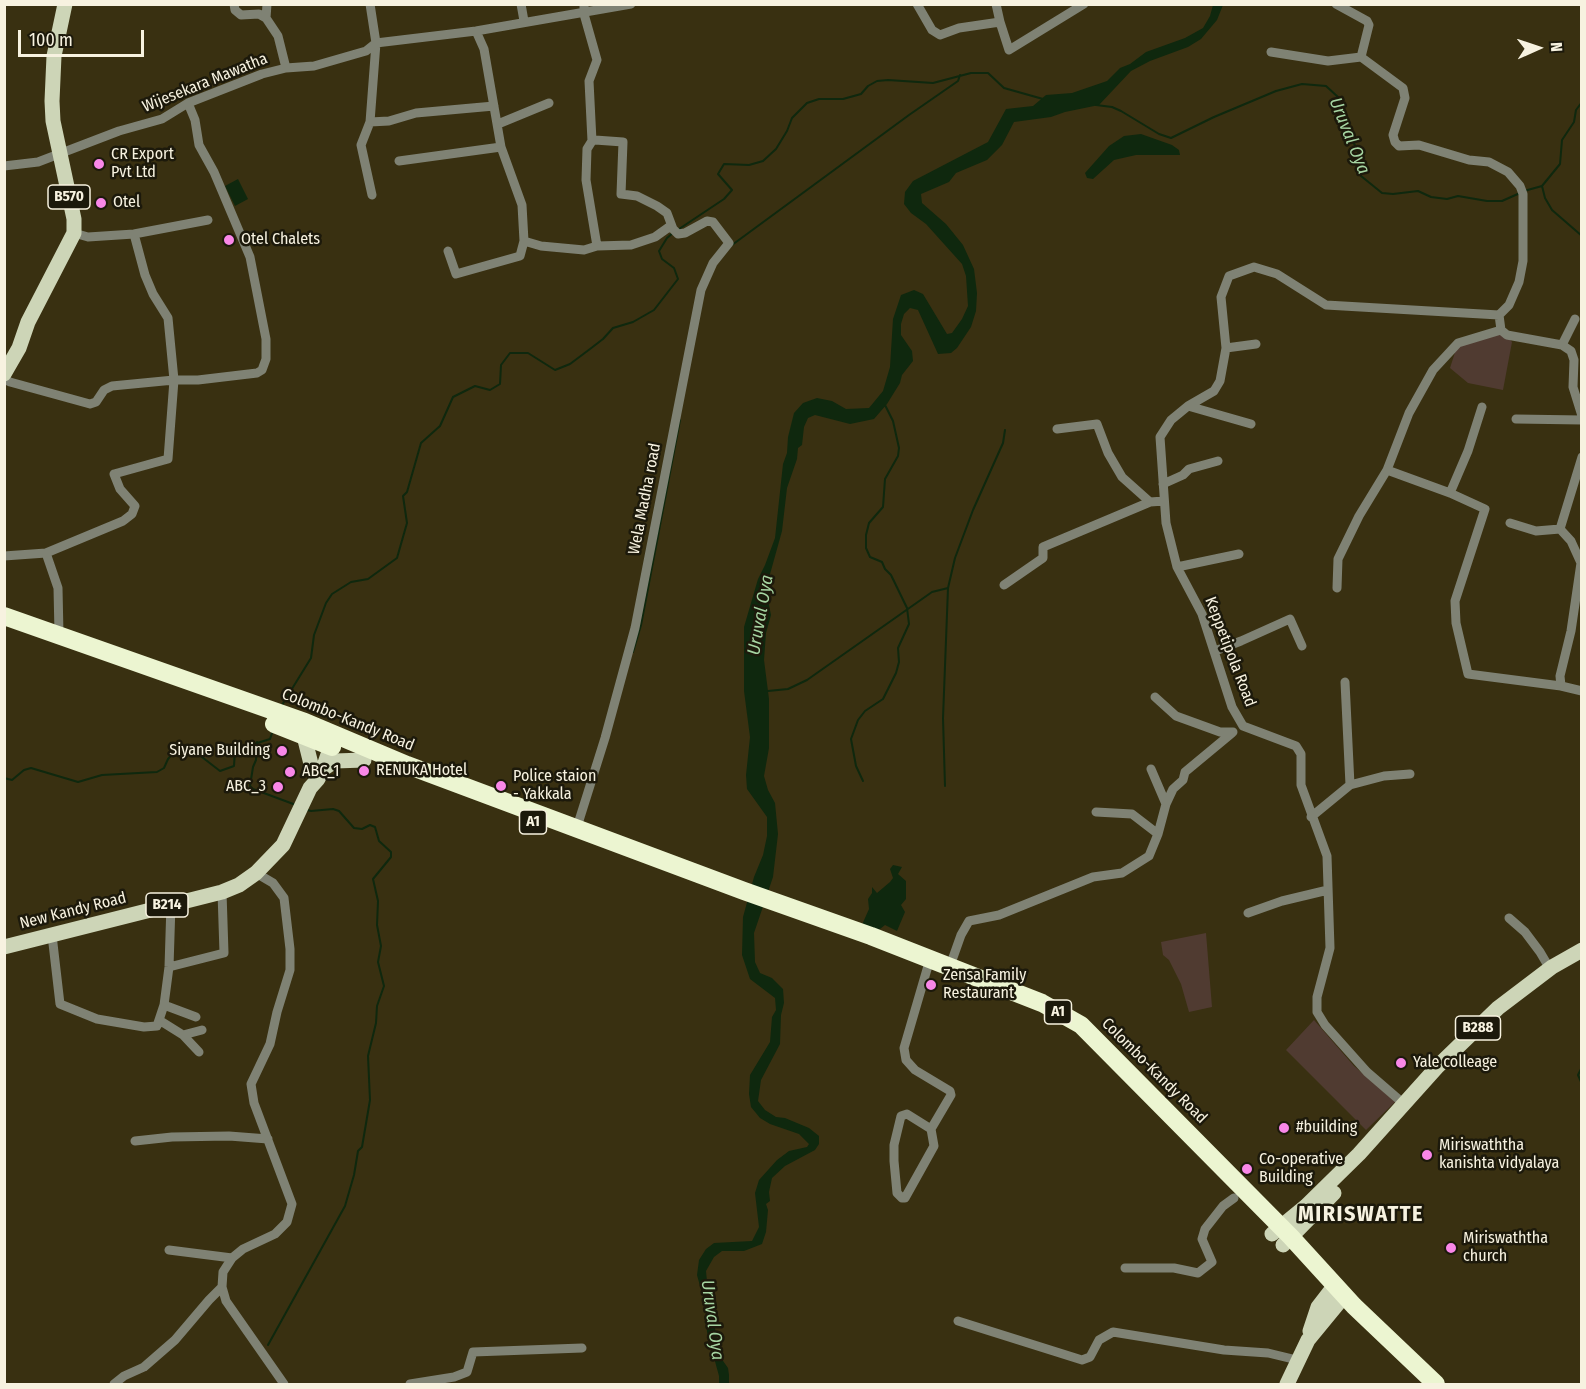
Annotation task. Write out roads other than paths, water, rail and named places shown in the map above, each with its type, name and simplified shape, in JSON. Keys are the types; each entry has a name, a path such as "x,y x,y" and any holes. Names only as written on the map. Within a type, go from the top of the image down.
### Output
{"highway":[{"name":"Colombo-Kandy Road","path":"4,615 59,634 298,729 377,754 577,827 623,849"},
{"name":"Colombo-Kandy Road","path":"4,628 246,708"},
{"name":"Colombo-Kandy Road","path":"329,739 364,760 623,849 742,897 929,963 1037,1012 1066,1028 1164,1120 1196,1141 1336,1294 1373,1340 1420,1384"},
{"name":"Colombo-Kandy Road","path":"929,963 950,966 1042,1003 1081,1026 1234,1198 1282,1236"},
{"name":"Colombo-Kandy Road","path":"1336,1294 1436,1384"}],"main road":[{"name":"B570","path":"4,377 19,348 28,322 74,233 74,219 53,120 54,56 65,4"},
{"path":"298,729 318,768 335,761 364,760"},
{"name":"New Kandy Road","path":"4,947 222,892 240,885 256,873 283,845 308,792 329,739"},
{"name":"B288","path":"1282,1236 1306,1206 1359,1154 1438,1066 1498,1008 1550,969 1581,950"},
{"path":"1287,1384 1297,1360 1336,1294"}],"street":[{"path":"234,4 235,10 241,15 259,14 266,18 278,36 286,68"},
{"path":"266,18 267,4"},
{"path":"370,4 376,43 370,122 361,145 372,195"},
{"path":"521,4 524,21"},
{"name":"Wijesekara Mawatha","path":"4,166 38,162 119,131 162,119 188,103 262,74 286,68 314,66 366,51 376,43 476,31 584,9 631,4"},
{"path":"917,4 932,30 940,35 959,28 1000,22"},
{"path":"996,4 1009,50 1084,4"},
{"path":"1336,4 1367,21 1369,25 1361,57"},
{"path":"584,9 597,60 588,81 592,141 587,149 586,180 597,246"},
{"path":"448,250 456,274 520,256 524,241 522,205 501,147 484,49 476,31"},
{"path":"1271,52 1328,61 1361,57 1403,88 1405,98 1394,135 1395,142 1399,146 1419,145 1469,160 1489,162 1508,172 1522,192 1523,261 1519,282 1509,305 1499,315 1501,330 1507,335 1518,338 1562,345 1571,351 1574,360 1573,387 1581,418 1516,419"},
{"path":"4,377 10,382 90,404 96,402 105,390 112,386 257,374 262,370 266,359 266,339 250,257 214,172 199,145 195,120 188,103"},
{"path":"498,124 549,103"},
{"path":"370,122 389,121 416,113 494,106"},
{"path":"592,141 623,142 621,194 637,196 667,213 675,232"},
{"path":"399,161 501,147"},
{"path":"74,233 88,237 134,234 208,220"},
{"name":"Wela Madha road","path":"577,827 606,738 635,628 701,290 713,263 729,243 713,222 707,221 685,233 675,232"},
{"path":"524,241 541,246 584,250 597,246 631,245 655,237 669,227 675,232"},
{"path":"4,556 46,554 123,521 132,514 135,506 120,489 114,474 168,459 174,380 168,318 153,294 145,275 134,234"},
{"name":"Keppetipola Road","path":"1404,1104 1367,1071 1325,1025 1317,1012 1317,997 1330,948 1327,856 1301,785 1301,754 1296,746 1243,726 1232,707 1202,614 1177,567 1166,523 1160,437 1171,420 1188,406 1214,391 1220,381 1226,348 1221,297 1229,276 1254,267 1277,274 1326,304 1499,315"},
{"path":"1562,345 1575,319"},
{"path":"1337,588 1338,559 1359,516 1387,470 1409,413 1433,370 1458,343 1501,330"},
{"path":"1226,348 1256,344"},
{"path":"1188,406 1251,424"},
{"path":"1450,493 1468,451 1482,407"},
{"path":"1057,429 1097,424 1108,453 1122,477 1150,502"},
{"path":"1560,529 1581,457"},
{"path":"1163,484 1183,475 1189,469 1218,461"},
{"path":"1387,470 1450,493 1485,509 1455,601 1456,622 1468,674 1561,686 1581,691"},
{"path":"1004,585 1043,558 1043,547 1150,502 1164,501"},
{"path":"1510,523 1536,531 1560,529"},
{"path":"1560,529 1571,541 1581,563 1571,631 1560,676 1561,686"},
{"path":"46,554 58,588 59,634"},
{"path":"1177,567 1239,554"},
{"path":"1215,651 1241,642 1290,619 1302,646"},
{"path":"1345,682 1350,784"},
{"path":"1155,697 1176,716 1220,732 1232,733"},
{"path":"950,966 961,935 969,921 999,915 1094,877 1122,873 1149,856 1166,804 1173,789 1183,780 1185,772 1243,726"},
{"path":"1151,769 1166,804"},
{"path":"1311,817 1350,784 1384,776 1410,774"},
{"path":"1096,812 1132,814 1158,834"},
{"path":"256,873 273,883 284,898 290,970 270,1044 251,1084 254,1103 292,1204 287,1222 275,1233 232,1257 223,1272 222,1287 226,1301 284,1384"},
{"path":"1248,913 1282,901 1328,890"},
{"path":"169,967 224,953 222,892"},
{"path":"52,935 60,1004 97,1019 144,1027 157,1026 164,1005 169,967 171,904"},
{"path":"1509,918 1525,932 1550,969"},
{"path":"929,963 904,1048 906,1060 915,1070 950,1091 951,1095 931,1129 934,1146 905,1198 902,1198 897,1193 894,1161 894,1145 901,1116 908,1114 931,1129"},
{"path":"164,1005 196,1017"},
{"path":"159,1020 183,1035 200,1052"},
{"path":"183,1035 202,1030"},
{"path":"135,1141 172,1137 229,1136 268,1139"},
{"path":"1125,1268 1174,1268 1198,1273 1212,1262 1202,1239 1205,1229 1223,1206 1234,1198"},
{"path":"169,1250 232,1257"},
{"path":"114,1384 124,1376 144,1367 175,1340 222,1287"},
{"path":"958,1321 1082,1360 1090,1357 1099,1340 1113,1332 1224,1350 1268,1353 1297,1360"},
{"path":"410,1384 454,1377 467,1372 472,1352 582,1348"}],"water":[{"path":"1213,5 1223,5 1217,20 1201,39 1188,47 1150,61 1131,71 1099,105 1051,117 1014,122 1002,145 987,160 956,173 949,182 921,194 922,203 946,224 963,245 974,269 977,293 976,311 971,327 951,353 938,354 918,310 910,308 904,314 901,335 912,351 913,361 902,375 900,383 887,404 874,419 850,424 815,415 808,418 804,427 802,445 798,448 797,459 787,488 782,531 767,585 771,615 766,633 764,660 769,699 769,748 764,776 775,803 778,834 773,877 754,933 755,962 760,973 772,978 783,989 784,1003 781,1015 780,1044 761,1080 758,1101 765,1110 776,1117 785,1118 809,1128 819,1136 819,1144 815,1150 785,1166 772,1178 770,1201 766,1204 768,1210 766,1232 762,1244 744,1251 722,1251 714,1257 706,1271 721,1358 728,1368 729,1375 729,1384 719,1384 707,1332 706,1308 697,1275 699,1260 706,1249 714,1243 752,1241 759,1227 755,1193 759,1180 777,1160 789,1151 807,1147 809,1144 799,1134 760,1118 751,1107 750,1075 770,1042 772,1017 776,1010 775,998 750,979 742,955 743,917 767,836 767,817 747,789 746,775 750,737 744,691 744,627 758,579 775,538 783,464 794,413 803,403 817,398 832,401 846,409 869,408 883,391 890,367 893,319 901,295 914,290 923,294 947,334 952,333 962,319 968,306 966,276 962,264 926,224 911,213 904,204 905,192 913,181 988,142 1006,109 1033,106 1046,95 1072,93 1107,81 1120,68 1130,64 1146,52 1185,38 1203,28"},
{"path":"1141,134 1172,145 1179,150 1180,155 1136,155 1114,160 1093,179 1087,178 1085,173 1109,146 1124,136"},
{"path":"238,179 248,199 235,206 225,186"},
{"path":"893,865 902,867 898,874 906,881 906,899 901,905 905,912 897,931 885,925 875,933 861,927 869,909 868,899 872,893 872,887 877,893 893,878 890,869"}],"waterway":[{"name":"Uruval Oya","path":"679,229 724,199 732,190 718,174 724,164 749,165 763,161 776,149 792,118 807,103 819,99 843,99 861,94 877,81 933,83 971,73 988,73 1004,88 1043,99"},
{"path":"732,245 958,81 960,75"},
{"name":"Uruval Oya","path":"1096,105 1112,107 1159,134 1171,138 1276,91 1302,84 1326,86 1338,97 1342,118 1359,154 1361,176 1382,193 1418,191 1431,197 1447,199 1458,196 1487,201 1502,201 1520,193"},
{"path":"1542,186 1560,164 1562,140 1574,122 1576,110 1582,102"},
{"name":"Uruval Oya","path":"1524,191 1542,186 1545,198 1552,210 1582,236"},
{"name":"Uruval Oya","path":"282,705 311,658 314,635 326,603 332,594 351,582 368,579 397,558 407,523 403,496 407,492 421,443 440,426 453,397 475,386 490,390 500,384 501,365 510,353 528,353 555,370 570,364 603,339 613,328 633,322 654,310 678,279 674,268 662,259 659,251 674,232"},
{"path":"863,781 856,766 851,739 858,720 865,711 883,699 896,673 899,662 898,648 909,624 907,608 891,575 882,562 870,557 866,548 869,523 883,507 885,479 898,456 899,448 893,421 885,405"},
{"path":"633,652 641,625 680,420"},
{"path":"945,786 943,718 948,588 955,558 973,510 1003,443 1005,430"},
{"path":"768,691 788,689 807,680 932,592 948,588"},
{"name":"Uruval Oya","path":"4,778 12,780 24,770 31,768 78,782 102,775 157,772 164,768 179,746 189,747 220,771 234,766 235,750 270,739 272,733"},
{"path":"257,742 256,760 250,786 296,805"},
{"path":"268,1345 345,1206 358,1151 362,1147 370,1100 368,1056 376,1023 377,1006 384,986 378,962 381,946 377,925 378,901 373,879 391,857 391,852 379,841 375,827 370,825 362,829 354,828 339,811 333,809 307,810"},
{"name":"Uruval Oya","path":"1582,1067 1578,1075 1582,1084"}],"place":[{"name":"CR Export Pvt Ltd","path":"99,164"},
{"name":"Otel","path":"101,203"},
{"name":"Otel Chalets","path":"229,240"},
{"name":"Siyane Building","path":"282,751"},
{"name":"RENUKA Hotel","path":"364,771"},
{"name":"ABC_1","path":"290,772"},
{"name":"Police staion - Yakkala","path":"501,786"},
{"name":"ABC_3","path":"278,787"},
{"name":"Zensa Family Restaurant","path":"931,985"},
{"name":"Yale colleage","path":"1401,1063"},
{"name":"#building","path":"1284,1128"},
{"name":"Miriswaththa kanishta vidyalaya","path":"1427,1155"},
{"name":"Co-operative Building","path":"1247,1169"},
{"name":"Miriswaththa church","path":"1451,1248"}],"district":[{"name":"MIRISWATTE","path":"1361,1215"}]}
